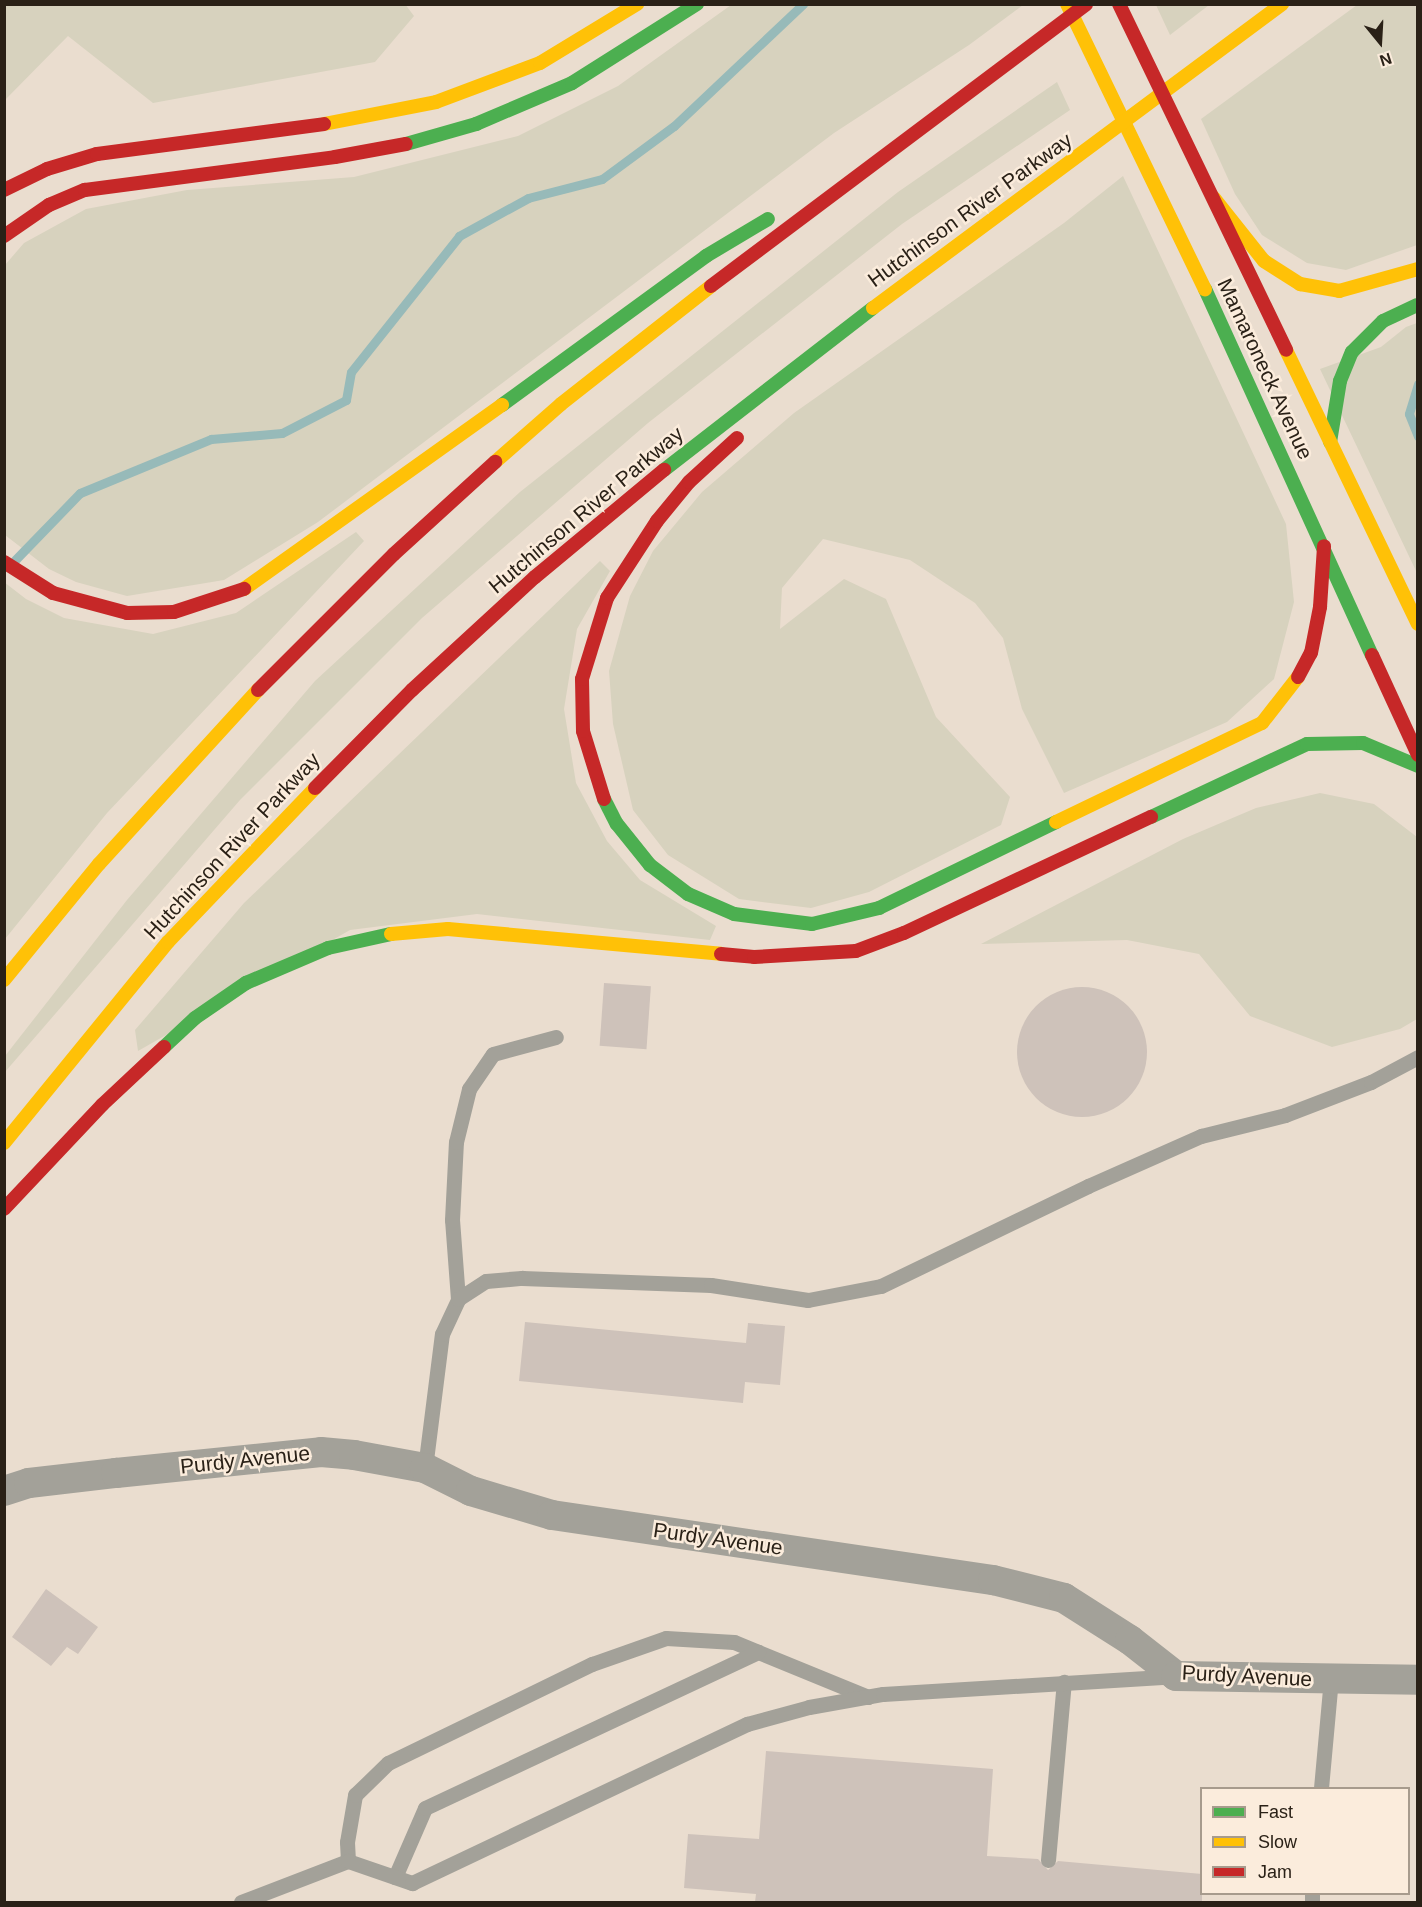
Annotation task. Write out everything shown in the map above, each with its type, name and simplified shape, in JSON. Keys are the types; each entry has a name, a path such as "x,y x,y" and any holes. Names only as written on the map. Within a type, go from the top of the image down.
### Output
{"main road":[{"path":"4,190 47,169 97,154 331,123 436,102 540,63 636,4"},
{"path":"4,236 49,205 85,190 347,155 476,124 572,83 697,4"},
{"name":"Mamaroneck Avenue","path":"1067,4 1161,196 1324,546 1418,755"},
{"path":"4,980 180,773 394,554 561,404 909,135 1086,4"},
{"name":"Mamaroneck Avenue","path":"1119,4 1418,624"},
{"name":"Hutchinson River Parkway","path":"4,1143 168,942 296,804 420,682 578,539 879,303 1193,72 1281,4"},
{"path":"1193,72 1299,4"},
{"path":"797,202 909,135"},
{"path":"1214,198 1264,261 1288,279 1313,288 1353,289 1418,269"},
{"path":"4,562 40,586 70,600 127,613 174,612 216,601 257,582 706,256 777,214"},
{"path":"767,409 879,303"},
{"path":"1330,442 1340,381 1352,352 1383,321 1418,305"},
{"path":"750,425 689,482 622,570 587,652 582,706 593,777 617,824 634,848 688,894 734,914 760,920 812,924 879,908 1262,723 1290,692 1311,653 1320,607 1324,546"},
{"path":"4,1209 102,1105 195,1018 246,983 328,948 386,934 448,929 763,958 831,955 904,933 1307,744 1344,740 1363,743 1418,766"}],"street":[{"name":"Purdy Avenue","path":"4,1491 29,1483 321,1452 425,1468 471,1491 552,1515 993,1580 1065,1598 1130,1640 1176,1676 1418,1680"}],"lane":[{"path":"425,1468 442,1334 458,1299 452,1220 454,1164 456,1142 469,1089 493,1054 556,1037"},
{"path":"458,1299 486,1281 522,1278 711,1285 808,1300 881,1286 1088,1186 1201,1136 1285,1115 1371,1082 1418,1057"},
{"path":"348,1861 347,1842 355,1795 388,1763 592,1664 666,1638 734,1642 868,1697"},
{"path":"395,1877 426,1809 758,1652"},
{"path":"241,1902 348,1861 411,1883 434,1875 747,1724 809,1707 868,1697 1176,1676"},
{"path":"1321,1787 1331,1679"},
{"path":"1048,1860 1064,1682"}],"shaded area":[{"path":"405,4 414,16 375,62 153,103 68,36 5,100 5,5"},
{"path":"1209,4 1170,35 1156,5"},
{"path":"731,5 1023,5 969,45 834,133 318,522 224,580 127,596 76,582 49,569 5,535 5,265 24,243 86,209 187,190 354,177 518,136 618,86"},
{"path":"1357,5 1417,5 1417,245 1346,270 1307,263 1262,235 1235,194 1201,119"},
{"path":"1057,82 1070,110 902,224 648,423 422,618 240,800 5,1072 5,1056 127,900 315,681 520,492 898,192"},
{"path":"1123,176 1286,524 1294,602 1274,679 1227,722 1064,793 1022,709 1003,638 975,603 910,560 823,539 782,588 780,629 844,579 886,599 936,717 1010,797 1001,825 869,892 811,908 739,899 668,855 633,810 613,724 609,671 630,596 653,551 702,492 794,413 1064,223"},
{"path":"1417,323 1417,573 1320,369 1381,347 1406,327"},
{"path":"356,532 364,541 107,813 5,939 4,582 26,599 64,618 153,634 236,613"},
{"path":"600,561 610,571 577,629 564,709 576,783 607,841 640,880 716,926 710,940 477,914 350,930 138,1051 135,1030 244,903"},
{"path":"1320,793 1374,804 1417,837 1417,1019 1400,1029 1332,1047 1250,1016 1199,954 1127,940 981,944 1183,839 1256,808"}],"building":[{"path":"604,983 651,986 646,1049 600,1046"},
{"path":"1082,987 1107,992 1128,1006 1142,1027 1147,1052 1142,1077 1128,1098 1107,1112 1082,1117 1057,1112 1036,1098 1022,1077 1017,1052 1022,1027 1036,1006 1057,992"},
{"path":"525,1322 746,1343 748,1323 785,1326 780,1385 745,1382 743,1403 519,1381"},
{"path":"46,1589 98,1627 78,1654 67,1647 51,1666 12,1637"},
{"path":"766,1751 993,1769 987,1856 1038,1859 1048,1870 1058,1861 1200,1874 1202,1902 755,1902 756,1894 684,1888 688,1834 759,1839"}],"waterway":[{"path":"15,560 80,493 211,439 282,433 346,400 351,372 459,236 528,198 602,179 674,126 803,4"},
{"path":"1418,384 1409,414 1418,436"}],"traffic: fast":[{"path":"406,144 476,124 572,83 697,4"},
{"path":"502,405 706,256 768,219"},
{"path":"1205,289 1372,655"},
{"path":"1330,442 1340,381 1352,352 1383,321 1418,305"},
{"path":"664,470 873,308"},
{"path":"1151,817 1307,744 1363,743 1418,766"},
{"path":"604,799 617,824 650,865 688,894 734,914 812,924 879,908 1056,822"},
{"path":"164,1047 195,1018 246,983 328,948 391,934"}],"traffic: slow":[{"path":"324,124 436,102 540,63 637,4"},
{"path":"1067,4 1205,289"},
{"path":"873,308 1282,4"},
{"path":"1214,198 1264,261 1300,284 1339,291 1418,269"},
{"path":"495,462 561,404 711,286"},
{"path":"1286,350 1418,624"},
{"path":"244,589 502,405"},
{"path":"1056,822 1262,723 1298,677"},
{"path":"4,980 99,864 258,690"},
{"path":"4,1143 168,942 315,788"},
{"path":"391,934 448,929 721,954"}],"traffic: jam":[{"path":"711,286 1086,4"},
{"path":"1119,4 1286,350"},
{"path":"4,190 47,169 97,154 324,124"},
{"path":"4,236 49,205 85,190 335,157 406,144"},
{"path":"604,799 583,731 582,679 607,598 657,521 689,482 737,438"},
{"path":"258,690 394,554 495,462"},
{"path":"315,788 412,690 535,577 664,470"},
{"path":"1298,677 1311,653 1320,607 1324,546"},
{"path":"4,562 53,593 127,613 174,612 244,589"},
{"path":"1372,655 1418,755"},
{"path":"721,954 754,957 856,951 904,933 1151,817"},
{"path":"4,1209 102,1105 164,1047"}]}
